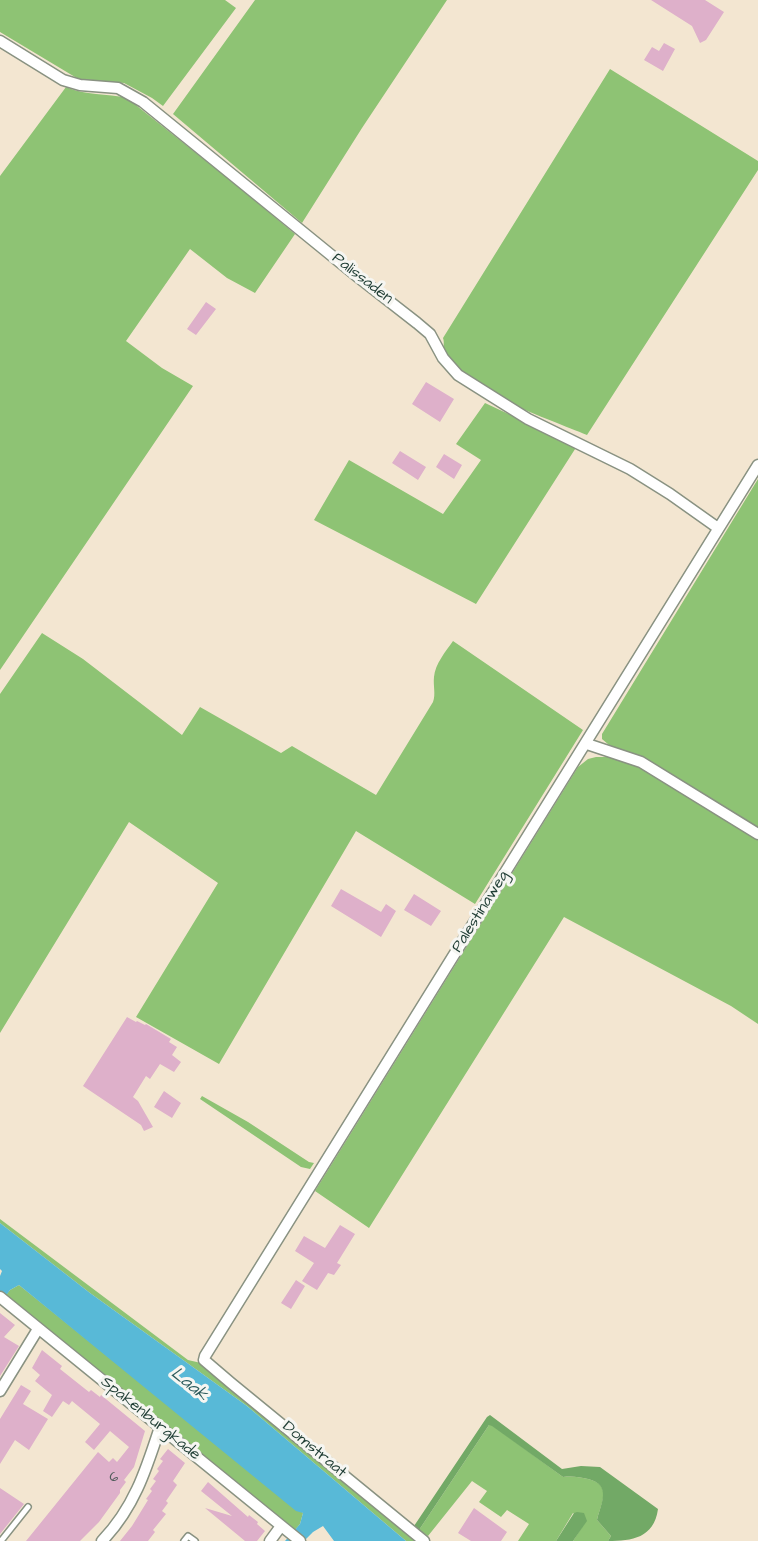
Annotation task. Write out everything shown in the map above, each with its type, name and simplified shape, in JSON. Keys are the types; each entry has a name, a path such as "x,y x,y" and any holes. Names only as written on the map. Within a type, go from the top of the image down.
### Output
{"street":[{"name":"Palissaden","path":"0,41 63,80 80,85 118,88 144,102 358,277 417,322 430,334 443,358 458,375 483,393 528,419 630,469 718,528"},
{"name":"Palestinaweg","path":"204,1360 207,1350 587,744 758,465"},
{"path":"587,744 641,762 758,834"},
{"name":"Spakenburgkade","path":"2,1299 300,1541"},
{"path":"0,1391 38,1329"},
{"name":"Domstraat","path":"204,1360 424,1541"},
{"path":"102,1541 120,1521 133,1501 143,1479 160,1427"},
{"path":"270,1541 285,1529"}],"lane":[{"path":"1,1541 28,1507"},
{"path":"184,1541 188,1536 195,1541"}],"green space":[{"path":"0,0 225,0 236,8 163,106 124,83 80,80 0,32"},
{"path":"255,0 447,0 302,223 173,114"},
{"path":"610,69 758,161 758,170 587,435 509,403 470,381 455,369 445,356 443,338"},
{"path":"66,87 81,92 127,98 295,234 255,293 227,278 190,249 126,341 162,368 193,386 0,670 0,176"},
{"path":"485,403 577,446 476,604 314,520 349,460 443,514 481,460 456,444"},
{"path":"758,479 758,828 643,758 609,745 602,739 602,734"},
{"path":"42,633 83,659 182,735 200,707 281,753 292,746 376,795 433,702 436,667 453,641 583,730 475,904 356,831 219,1064 136,1017 218,883 129,822 0,1033 0,694"},
{"path":"610,757 637,766 758,838 758,1024 731,1006 564,917 369,1228 315,1191 578,767 588,759"},
{"path":"202,1096 314,1163 310,1169 301,1167 200,1099"},
{"path":"0,1219 188,1360 201,1363 417,1541 406,1541 247,1406 90,1293 0,1223"},
{"path":"19,1285 303,1513 300,1524 295,1530 5,1296"},
{"path":"490,1415 562,1469 581,1466 600,1467 658,1509 652,1526 647,1532 633,1539 608,1541 611,1536 597,1520 603,1495 600,1486 588,1479 563,1477 489,1425 419,1530 414,1526"},
{"path":"489,1425 563,1477 588,1479 601,1486 603,1501 597,1520 611,1536 608,1541 573,1541 586,1521 573,1513 556,1541 518,1541 529,1524 507,1510 501,1517 479,1502 487,1491 472,1481 428,1536 419,1530"},
{"path":"574,1513 584,1513 587,1521 573,1541 556,1541"}],"water":[{"name":"Laak","path":"0,1223 90,1293 247,1406 406,1541 334,1541 323,1526 304,1541 285,1541 300,1524 303,1513 296,1511 19,1285 10,1290 0,1304 2,1271 0,1269"}],"building":[{"path":"651,0 705,0 724,12 706,40 700,43 692,26"},
{"path":"664,43 675,49 663,71 644,60 652,47 659,51"},
{"path":"206,302 216,309 196,335 187,329"},
{"path":"426,382 454,399 440,422 412,404"},
{"path":"400,451 426,467 418,480 392,463"},
{"path":"444,454 462,465 454,479 436,467"},
{"path":"341,889 381,912 386,904 396,911 381,937 331,906"},
{"path":"414,894 441,911 431,926 404,910"},
{"path":"127,1017 146,1024 171,1039 169,1042 177,1047 172,1055 181,1062 174,1072 160,1064 150,1079 146,1076 133,1097 138,1101 153,1127 144,1131 141,1125 83,1086"},
{"path":"164,1091 181,1103 172,1118 154,1107"},
{"path":"340,1225 355,1234 337,1263 341,1265 334,1275 328,1273 317,1290 302,1281 314,1263 295,1251 304,1236 325,1248"},
{"path":"296,1280 305,1286 291,1309 281,1303"},
{"path":"0,1313 15,1325 4,1337 19,1346 0,1376"},
{"path":"42,1350 62,1366 60,1369 89,1392 91,1390 100,1397 101,1395 145,1431 134,1467 124,1480 126,1482 120,1493 99,1522 80,1541 26,1541 98,1452 109,1462 113,1458 117,1462 129,1447 110,1431 94,1450 85,1442 100,1424 72,1401 69,1405 63,1401 52,1417 43,1411 52,1395 35,1381 40,1375 32,1368"},
{"path":"21,1385 31,1391 23,1404 48,1419 29,1450 15,1440 0,1464 0,1419"},
{"path":"168,1449 185,1463 173,1481 177,1485 162,1511 166,1514 153,1530 155,1532 148,1541 120,1541 148,1500 146,1499 152,1491 150,1489 156,1481 153,1479 163,1461 160,1459"},
{"path":"208,1482 248,1517 249,1515 258,1522 257,1524 265,1531 257,1541 245,1541 205,1508 232,1516 201,1491"},
{"path":"0,1488 24,1504 0,1534"},
{"path":"474,1508 507,1532 501,1541 471,1541 458,1533"}]}
